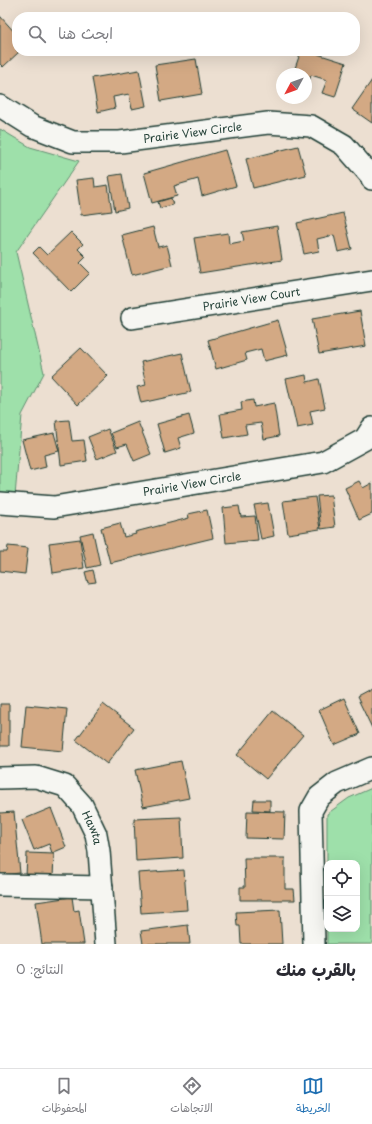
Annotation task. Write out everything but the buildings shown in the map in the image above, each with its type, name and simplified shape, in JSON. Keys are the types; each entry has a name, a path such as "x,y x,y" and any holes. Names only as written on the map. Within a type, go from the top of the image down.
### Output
{"street":[{"name":"Prairie View Circle","path":"0,106 32,126 73,142 120,142 268,123 312,126 344,145 372,179"},
{"name":"Prairie View Court","path":"132,318 372,280"},
{"name":"Prairie View Circle","path":"0,503 54,507 324,462 365,439 372,428"},
{"path":"314,944 311,811 319,797 338,783 372,768"},
{"name":"Hawta","path":"0,778 36,777 65,786 82,805 96,834 99,851 106,944"},
{"path":"0,885 102,887"}],"green space":[{"path":"0,129 30,147 79,161 16,252 44,373 22,415 15,496 0,491"},
{"path":"372,788 372,944 327,944 327,932 360,932 360,860 327,860 327,814 349,798"}]}
